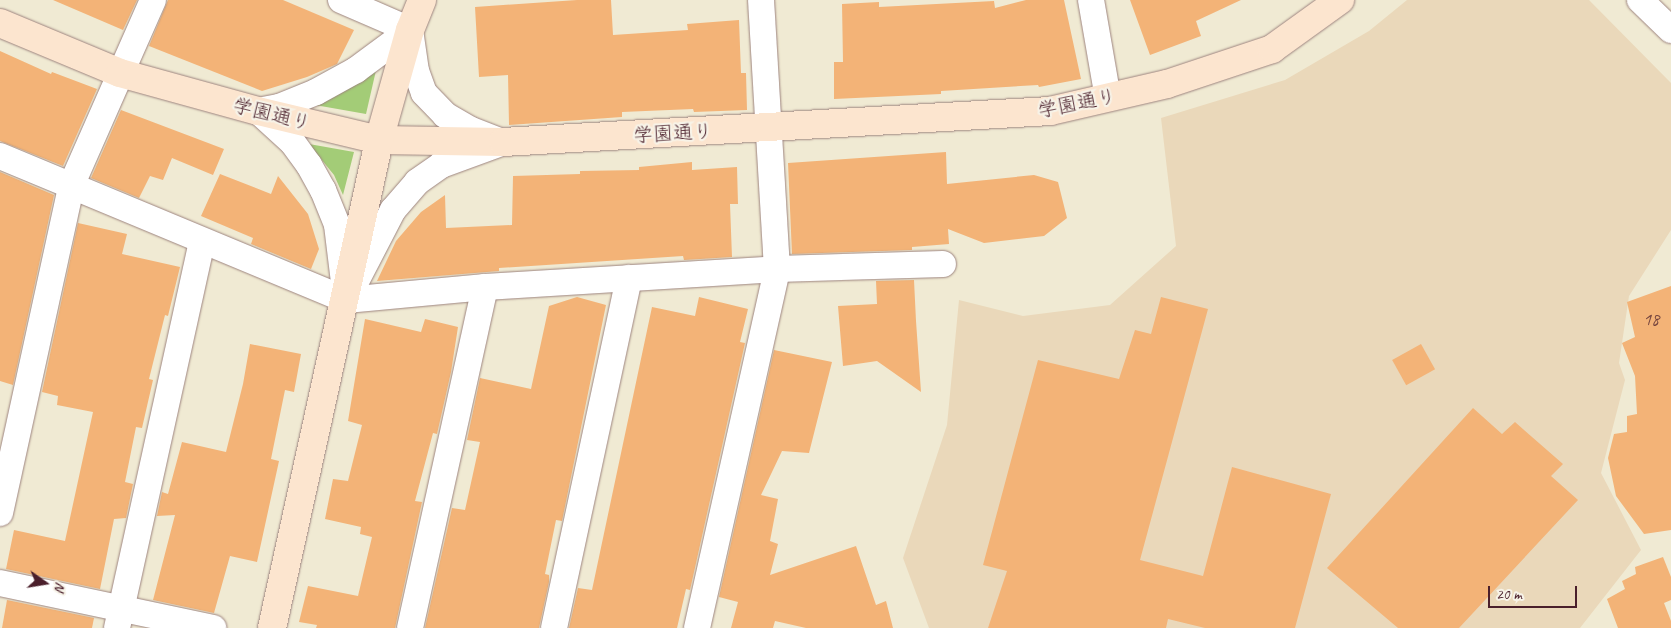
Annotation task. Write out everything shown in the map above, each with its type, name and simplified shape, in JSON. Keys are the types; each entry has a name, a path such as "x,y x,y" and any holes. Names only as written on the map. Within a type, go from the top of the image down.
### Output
{"street":[{"path":"0,513 72,186 153,0"},
{"path":"341,0 410,30"},
{"path":"272,628 346,300 379,140 410,30 422,0"},
{"path":"697,628 777,269 761,0"},
{"path":"1092,0 1108,98"},
{"name":"学園通り","path":"0,23 120,73 258,112 379,140 503,142 1050,111 1167,84 1272,49 1340,0"},
{"path":"1640,0 1671,30"},
{"path":"258,112 279,107 316,92 356,70 410,30"},
{"path":"410,30 416,70 424,94 445,115 471,130 503,142"},
{"path":"258,112 293,143 309,165 323,190 337,225 346,300"},
{"path":"346,300 393,210 417,182 441,165 503,142"},
{"path":"0,156 346,300 485,287 777,269 943,264"},
{"path":"119,618 202,241"},
{"path":"554,628 629,278"},
{"path":"410,628 485,287"},
{"path":"0,583 119,618 213,628"}],"shaded area":[{"path":"1407,0 1589,0 1671,83 1671,230 1629,296 1619,363 1625,380 1601,473 1641,550 1580,628 929,628 903,558 947,425 959,300 1023,316 1110,305 1176,246 1161,118 1285,80 1369,31"}],"green space":[{"path":"377,66 366,114 315,105"},
{"path":"309,144 354,152 343,195 334,175"}],"building":[{"path":"53,0 137,0 123,30"},
{"path":"168,0 283,0 354,30 337,64 307,77 262,91 149,46"},
{"path":"577,0 611,0 613,35 688,30 687,24 739,20 741,73 746,73 747,110 694,112 693,109 622,112 622,117 509,125 508,75 479,77 475,7"},
{"path":"1026,0 1064,0 1081,79 1039,87 1038,85 941,91 941,94 834,99 834,62 843,62 842,4 879,2 879,7 994,1 995,8"},
{"path":"1130,0 1241,0 1196,21 1201,36 1150,55"},
{"path":"0,51 51,74 52,72 97,89 63,166 0,141"},
{"path":"121,110 224,149 213,175 172,158 163,180 150,176 139,198 91,178"},
{"path":"946,152 947,184 1034,175 1058,182 1067,218 1044,236 984,243 948,229 949,244 912,247 912,250 792,254 788,163"},
{"path":"692,162 692,170 737,167 738,204 730,204 732,257 684,260 683,256 499,268 499,271 377,281 396,241 421,212 445,195 446,228 512,225 513,176 580,174 580,171 639,170 639,167"},
{"path":"0,172 54,195 13,385 0,381"},
{"path":"220,174 271,194 278,176 308,214 319,249 311,269 251,244 253,238 201,216"},
{"path":"78,223 127,234 122,254 180,267 168,316 165,315 149,379 153,380 142,428 136,427 125,482 133,484 126,518 114,519 100,589 6,569 14,530 65,541 93,412 57,405 58,396 42,392"},
{"path":"914,280 921,392 877,361 843,366 838,306 877,304 876,281"},
{"path":"1671,286 1671,530 1644,534 1616,496 1608,458 1614,434 1627,432 1627,416 1637,414 1635,376 1622,343 1635,337 1627,302"},
{"path":"577,297 606,305 562,521 556,520 545,574 549,575 549,582 539,628 425,628 452,508 465,510 480,442 467,440 480,378 531,389 549,306"},
{"path":"699,297 748,309 740,342 745,343 690,590 686,589 677,628 569,628 578,588 592,590 652,307 695,316"},
{"path":"1161,297 1208,309 1140,560 1203,576 1232,467 1331,494 1295,628 1205,628 1168,619 1166,628 988,628 1007,571 983,565 1038,360 1119,379 1135,330 1151,334"},
{"path":"365,319 421,332 425,319 458,327 451,372 437,434 433,433 415,501 422,502 395,628 316,628 317,625 299,622 308,586 358,596 372,537 360,534 361,527 325,519 333,479 348,481 362,425 348,421"},
{"path":"250,344 301,354 294,392 285,390 271,459 279,461 257,562 230,556 214,613 153,600 175,515 157,516 162,492 168,494 182,442 226,452 243,384"},
{"path":"1421,344 1435,369 1406,385 1392,360"},
{"path":"774,350 832,362 809,453 782,451 761,495 778,499 770,541 778,544 770,575 856,546 876,605 886,601 893,628 806,628 775,621 773,628 731,628 738,602 719,597"},
{"path":"1473,408 1502,434 1515,422 1563,464 1551,476 1578,500 1459,628 1398,628 1327,568"},
{"path":"1663,557 1671,577 1671,600 1664,603 1671,621 1671,628 1618,628 1607,599 1625,589 1622,581 1636,574 1635,567"},
{"path":"7,600 94,618 92,628 2,628"}]}
